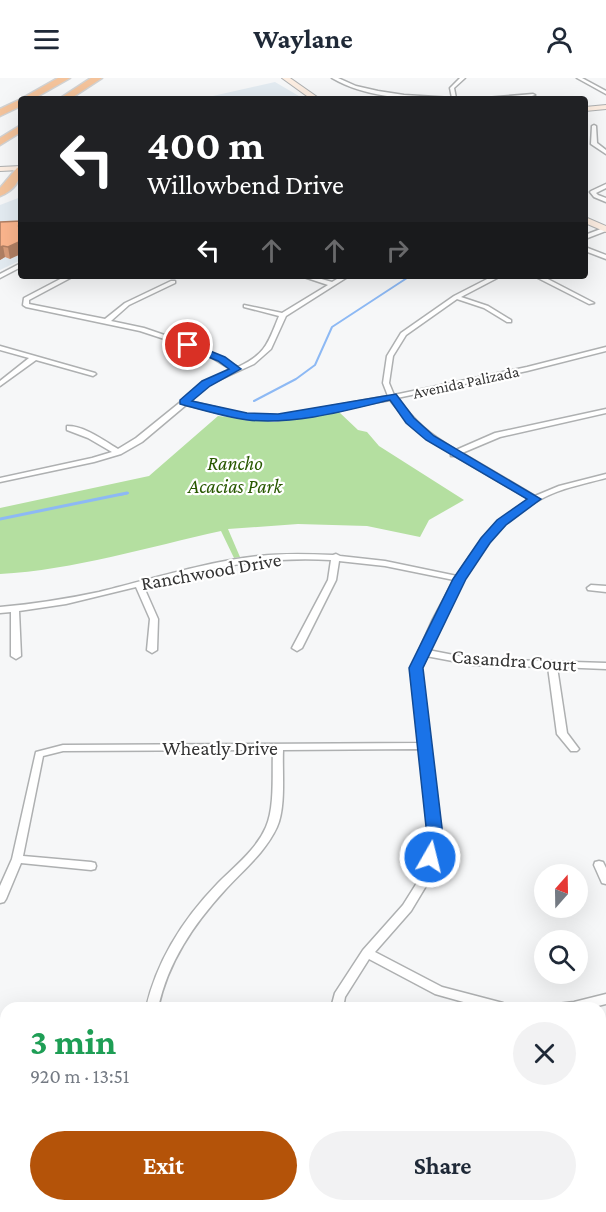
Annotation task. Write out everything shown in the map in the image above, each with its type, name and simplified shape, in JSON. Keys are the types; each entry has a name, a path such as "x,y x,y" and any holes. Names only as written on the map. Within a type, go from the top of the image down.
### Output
{"highway":[{"path":"32,96 65,78"},
{"path":"53,96 80,78"},
{"path":"69,96 97,78"},
{"path":"86,96 107,78"},
{"path":"0,113 18,104"},
{"path":"0,130 18,118"},
{"path":"0,142 18,130"},
{"path":"0,193 11,184 18,174"}],"main road":[{"path":"285,78 312,96"},
{"path":"588,109 606,107"},
{"path":"0,169 18,169"},
{"path":"588,221 606,229"}],"street":[{"path":"337,79 352,78"},
{"path":"454,96 452,88 463,78"},
{"path":"579,78 606,93"},
{"path":"337,79 354,87 388,94 421,96"},
{"path":"507,96 533,95"},
{"path":"594,126 594,144"},
{"path":"588,144 594,144 606,152"},
{"path":"606,186 593,192 596,196 606,200"},
{"path":"588,236 606,229"},
{"path":"588,250 606,257"},
{"path":"0,276 18,267"},
{"path":"65,279 26,299 26,305 108,320 142,329 203,350 236,369"},
{"path":"314,279 332,284"},
{"path":"0,480 62,468 118,452 139,441 206,384 252,363 268,349 284,315 340,279"},
{"path":"492,279 456,297 404,334 395,345 389,362 386,383 392,397 410,420 430,438 535,499"},
{"path":"543,279 591,303"},
{"path":"108,320 127,304 174,282"},
{"path":"456,297 486,307 509,321"},
{"path":"246,306 284,315"},
{"path":"0,348 93,374"},
{"name":"Avenida Palizada","path":"183,402 247,417 278,418 350,406 527,369 606,349"},
{"path":"0,384 34,358"},
{"path":"454,454 498,435 606,411"},
{"path":"70,428 91,436 118,452"},
{"path":"338,1002 339,996 367,953 407,908 425,878 435,836 416,668 459,579 485,541 502,522 535,499 576,482 605,478"},
{"path":"297,648 332,580 336,556"},
{"name":"Ranchwood Drive","path":"0,610 81,598 138,583 259,558 336,556 374,561 459,579"},
{"path":"138,583 154,619 152,650"},
{"path":"591,588 606,589"},
{"path":"15,609 16,656"},
{"name":"Casandra Court","path":"422,652 474,662 606,666"},
{"path":"552,664 562,734 573,749"},
{"name":"Wheatly Drive","path":"17,859 39,754 63,748 424,746"},
{"path":"154,1002 165,968 177,944 201,908 257,852 273,824 278,748"},
{"path":"0,899 17,859 91,866"},
{"path":"599,865 606,880"},
{"path":"367,953 439,991 480,1002"}],"shaded area":[{"path":"275,82 299,96 213,96"},
{"path":"18,198 18,261 0,270 0,205"}],"green space":[{"name":"Rancho Acacias Park","path":"339,412 358,430 367,432 379,446 464,500 429,520 420,537 367,526 298,524 228,529 240,557 234,558 221,531 83,563 0,574 0,508 149,476 218,416 274,422"}],"building":[{"path":"18,221 18,242 8,247 0,247 0,222"}],"waterway":[{"path":"254,401 296,379 315,365 332,327 405,279"},
{"path":"0,519 127,493"},
{"path":"120,495 128,493"}],"route":[{"path":"188,345 222,359 236,369 206,384 183,402 247,417 278,418 392,397 410,420 430,438 535,499 502,522 485,541 459,579 416,668 435,836 430,857"}]}
